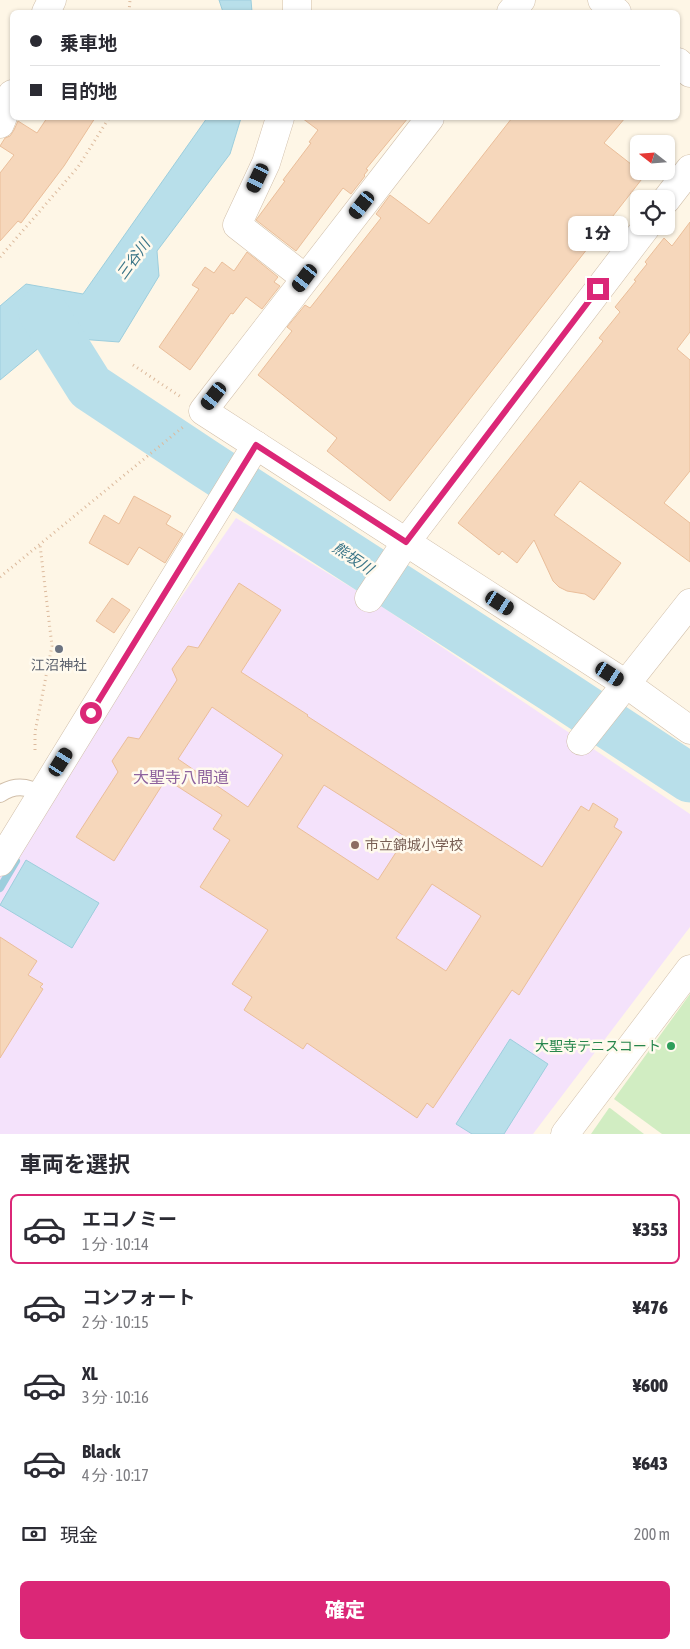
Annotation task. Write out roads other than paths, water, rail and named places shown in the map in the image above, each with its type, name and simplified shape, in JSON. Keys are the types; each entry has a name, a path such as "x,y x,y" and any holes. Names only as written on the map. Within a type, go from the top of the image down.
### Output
{"street":[{"path":"602,0 614,10"},
{"path":"680,64 690,73"},
{"path":"0,124 10,99"},
{"path":"279,120 266,163 237,225 305,278"},
{"path":"428,120 203,411 626,684 690,730"},
{"path":"674,190 690,169"},
{"path":"369,598 406,542 639,235"},
{"path":"0,862 38,793 256,445"},
{"path":"581,741 690,603"},
{"path":"565,1134 690,970"}],"lane":[{"path":"0,794 8,789 19,786 38,793"}],"water":[{"path":"219,0 251,0 252,10 222,10"},
{"name":"三谷川","path":"206,120 240,120 230,154 157,251 159,276 119,342 52,337 0,380 0,306 26,284 83,294"},
{"path":"26,860 99,903 72,948 0,905"},
{"path":"510,1039 548,1064 504,1134 472,1134 456,1124"}],"waterway":[{"name":"熊坂川","path":"43,312 90,387 690,778"},
{"path":"0,888 16,861"}],"place":[{"name":"江沼神社","path":"59,649"},
{"name":"市立錦城小学校","path":"355,845"},
{"name":"大聖寺テニスコート","path":"671,1046"}],"district":[{"name":"大聖寺八間道","path":"181,777"}]}
